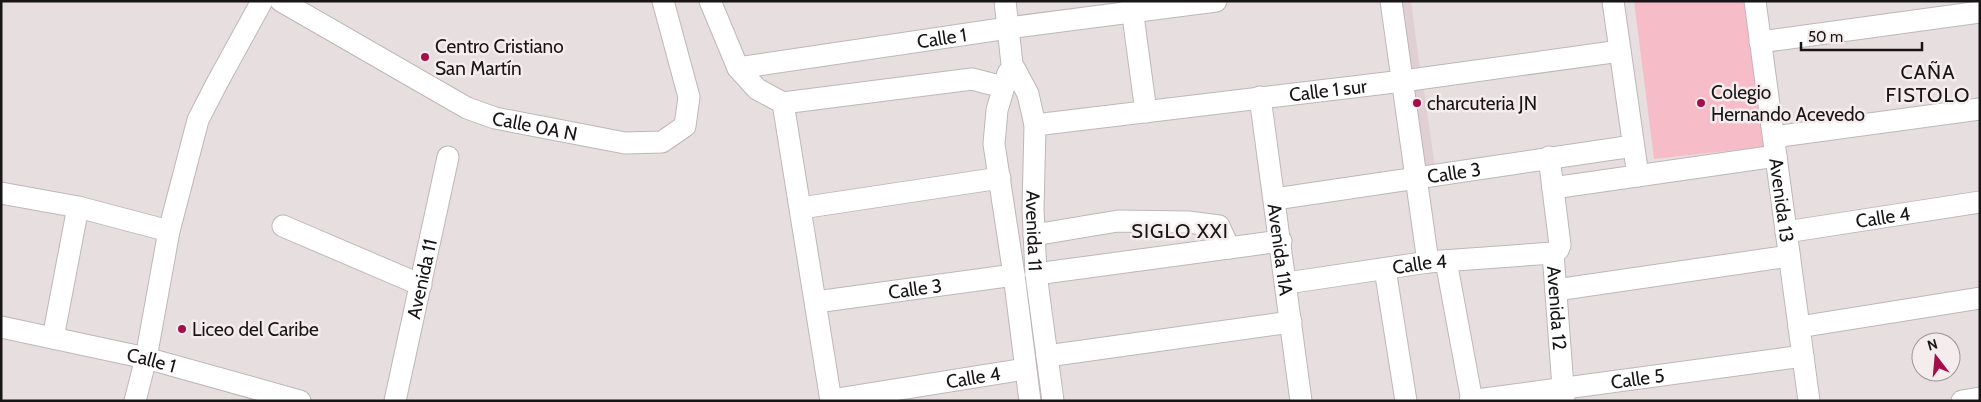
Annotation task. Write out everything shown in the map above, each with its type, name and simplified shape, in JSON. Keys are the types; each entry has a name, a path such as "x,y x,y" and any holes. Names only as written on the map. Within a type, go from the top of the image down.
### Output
{"street":[{"path":"135,401 146,358 169,231 198,120 262,1"},
{"name":"Calle 0A N","path":"280,1 467,108 495,118 625,143 662,142 685,126 689,97 663,1"},
{"path":"710,1 738,68 757,89 783,103 972,79 1003,87"},
{"name":"Avenida 11","path":"1005,1 1012,64 1028,94 1035,125 1033,209 1036,274 1053,401"},
{"name":"Calle 1","path":"738,68 1008,28 1132,7 1216,1"},
{"path":"1391,1 1417,178 1471,401"},
{"path":"1613,1 1638,176"},
{"name":"Avenida 13","path":"1755,1 1809,401"},
{"path":"1132,7 1146,112"},
{"path":"1760,42 1980,12"},
{"name":"Calle 1 sur","path":"1035,125 1403,81 1620,51"},
{"name":"Avenida 11","path":"1012,64 997,110 994,144 1014,275 1030,401"},
{"name":"Avenida 11A","path":"1260,97 1302,401"},
{"path":"783,103 831,400"},
{"path":"1553,188 1638,176 1775,147 1980,108"},
{"name":"Calle 3","path":"1275,199 1633,146"},
{"name":"Avenida 11","path":"395,401 448,156"},
{"name":"Avenida 12","path":"1549,157 1560,245 1558,250 1553,253 1563,394"},
{"path":"801,208 1000,178"},
{"path":"1,194 78,207 169,231"},
{"name":"Calle 4","path":"1786,232 1980,202"},
{"path":"53,338 78,207"},
{"path":"1034,235 1118,222 1188,222 1219,226 1229,248"},
{"path":"283,226 421,285"},
{"path":"1036,274 1281,241"},
{"name":"Calle 4","path":"1286,283 1437,262 1553,253"},
{"path":"1556,290 1789,256"},
{"path":"1385,269 1406,401"},
{"name":"Calle 3","path":"816,302 1014,275"},
{"path":"1799,327 1980,298"},
{"path":"1047,356 1291,322"},
{"name":"Calle 1","path":"1,327 146,358 300,401"},
{"name":"Calle 5","path":"1471,401 1563,394 1803,356"},
{"name":"Calle 4","path":"831,400 1025,369"},
{"path":"1962,401 1980,398"}],"shaded area":[{"path":"1392,1 1411,1 1420,69 1402,71"},
{"path":"1634,1 1749,1 1773,146 1654,159"},
{"path":"1424,90 1436,174 1417,177 1405,92"}],"place":[{"name":"Centro Cristiano San Martín","path":"425,57"},
{"name":"charcuteria JN","path":"1417,103"},
{"name":"Colegio Hernando Acevedo","path":"1701,103"},
{"name":"Liceo del Caribe","path":"182,329"}],"district":[{"name":"CAÑA FISTOLO","path":"1928,84"},
{"name":"SIGLO XXI","path":"1180,231"}]}
